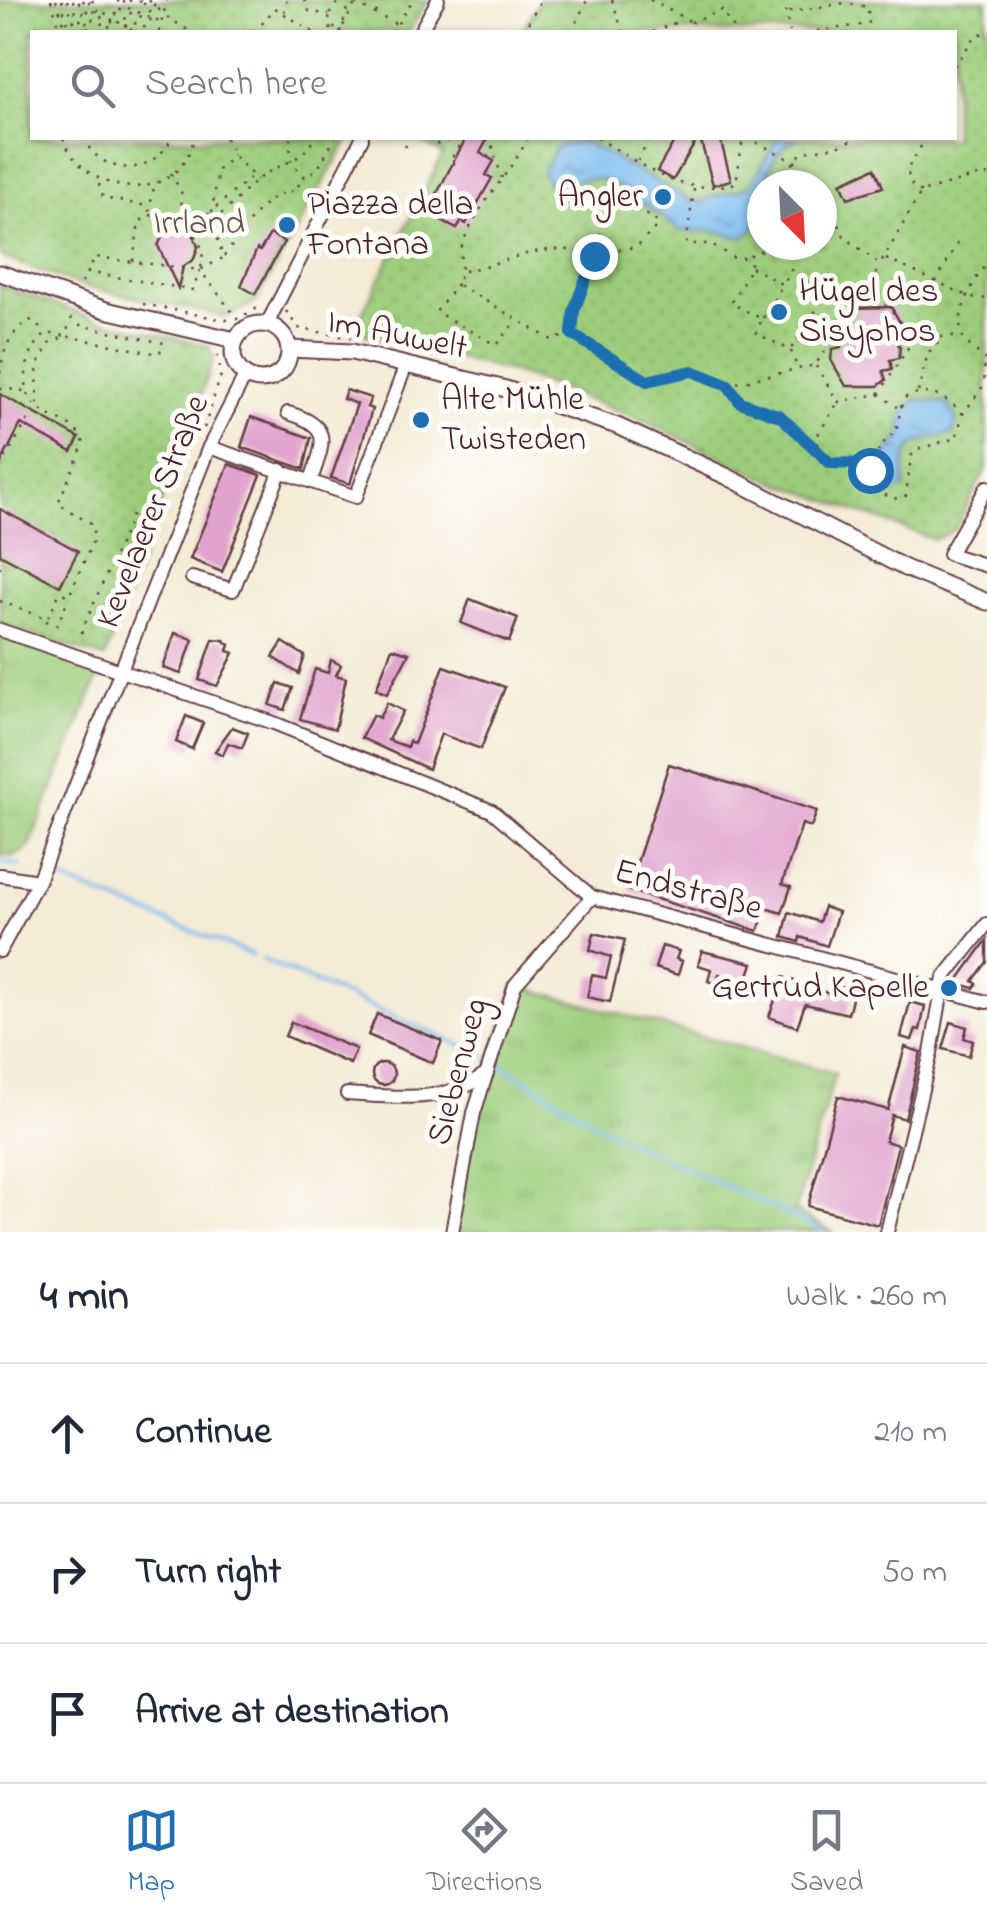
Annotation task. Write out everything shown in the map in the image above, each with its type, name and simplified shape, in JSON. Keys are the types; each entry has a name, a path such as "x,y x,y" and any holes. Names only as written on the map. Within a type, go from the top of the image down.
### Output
{"main road":[{"path":"0,272 106,310 235,340"},
{"path":"267,324 282,332 290,349 279,374 262,380 245,376 234,360 235,340 248,327 267,324"},
{"name":"Im Auwelt","path":"290,349 352,352 506,390 617,426 726,476 905,568 987,602"}],"street":[{"path":"421,30 438,0"},
{"path":"267,324 361,140"},
{"path":"210,447 356,496 406,365"},
{"name":"Kevelaerer Straße","path":"0,950 38,881 210,447 245,376"},
{"path":"288,413 311,420 324,442 311,480"},
{"path":"192,578 233,590 282,470"},
{"path":"987,487 949,554 987,566"},
{"name":"Kevelaerer Straße","path":"0,630 122,672"},
{"name":"Endstraße","path":"122,672 274,723 492,811 592,897 987,1002"},
{"path":"0,875 38,881"},
{"name":"Siebenweg","path":"452,1232 474,1113 515,985 592,897"},
{"path":"887,1232 931,1052 944,978 987,924"},
{"path":"347,1094 437,1096 459,1090 487,1074"}],"path":[{"path":"72,0 96,16 117,21 100,24 72,0"},
{"path":"72,0 88,30 74,14 72,0"},
{"path":"62,30 72,0"},
{"path":"68,30 72,0"},
{"path":"72,0 65,18 74,30"},
{"path":"72,0 70,16 81,30"},
{"path":"72,0 99,14 112,13 127,20 101,30"},
{"path":"142,0 189,30"},
{"path":"142,0 118,9 156,23"},
{"path":"142,0 156,23"},
{"path":"284,12 287,0"},
{"path":"304,0 309,11 329,15"},
{"path":"340,0 329,15 332,30 340,26"},
{"path":"375,14 382,0"},
{"path":"393,30 412,0"},
{"path":"524,30 541,0"},
{"path":"573,30 587,0"},
{"path":"612,0 622,30"},
{"path":"650,0 692,22"},
{"path":"687,30 692,22 722,11 728,0"},
{"path":"783,0 790,30"},
{"path":"340,30 354,1 396,24"},
{"path":"788,12 846,3 868,7 869,24 824,30"},
{"path":"257,30 275,8 310,30"},
{"path":"722,11 736,30"},
{"path":"712,15 716,26"},
{"path":"160,30 165,16"},
{"path":"655,30 685,18"},
{"path":"119,30 132,22 137,24 130,30"},
{"path":"152,30 156,23"},
{"path":"36,25 40,30"},
{"path":"957,62 974,37 987,31"},
{"path":"64,140 78,165 99,183 103,198 147,206"},
{"path":"85,140 91,152 106,164 125,169 144,166 161,156 171,140"},
{"path":"150,215 147,206 154,186 170,172 193,140"},
{"path":"226,140 257,180"},
{"path":"290,140 290,162 306,177"},
{"path":"213,220 236,206 257,180 308,149 313,140"},
{"path":"82,283 94,257 200,270 223,258 270,199 283,191 294,192 318,168 334,140"},
{"path":"405,147 409,140"},
{"path":"455,164 450,161 461,144 457,140"},
{"path":"486,157 496,140"},
{"path":"516,320 496,345 436,312 464,270 460,250 527,140"},
{"path":"601,140 671,181 707,190 736,183 746,140"},
{"path":"638,161 649,140"},
{"path":"750,140 804,170"},
{"path":"792,170 794,161 813,148 850,140"},
{"path":"921,192 911,184 906,170 925,140"},
{"path":"492,146 502,179"},
{"path":"223,258 210,213 218,170 234,155"},
{"path":"170,172 182,194 178,222"},
{"path":"728,385 815,365 865,295 921,192 986,174 987,184"},
{"path":"192,227 252,176"},
{"path":"99,183 154,186"},
{"path":"694,188 686,244 711,244 737,260 747,256"},
{"path":"572,334 588,261 603,251 636,247 658,226 654,218 618,203 606,205 599,239 603,251"},
{"path":"181,214 199,222"},
{"path":"86,272 193,290 203,251 192,227 150,215 139,222 133,263"},
{"path":"837,220 844,236 880,266"},
{"path":"936,283 961,236"},
{"path":"464,270 500,265 524,252 564,248 580,252 588,261"},
{"path":"884,258 970,297 987,299"},
{"path":"749,260 751,267 732,302 762,319"},
{"path":"962,335 973,282 987,264"},
{"path":"751,267 783,285"},
{"path":"200,270 238,320"},
{"path":"790,350 826,296 791,270 756,332 790,350 797,367"},
{"path":"457,284 552,340 572,334 647,381 692,371 728,385 740,402 780,416 819,456 839,466 872,464"},
{"path":"819,456 818,436 838,402 879,394 911,343 892,310 865,295"},
{"path":"131,302 225,320"},
{"path":"0,465 38,403 37,367 49,344 65,336 74,312"},
{"path":"0,373 2,353 16,328 30,320 47,333 159,354 164,343 70,323"},
{"path":"902,328 920,326 943,337 962,335"},
{"path":"0,601 57,625 94,539 92,524 58,503 84,443 80,434 33,406 25,391 32,352 47,333"},
{"path":"962,335 986,360 984,385 964,414 956,438 918,449 911,456 910,491 901,499 885,498 872,481 872,464 880,445 896,431 898,408 908,395 918,392 951,400 964,414"},
{"path":"918,392 928,353 943,337"},
{"path":"815,365 838,402"},
{"path":"0,388 25,391"},
{"path":"879,394 898,408"},
{"path":"82,633 132,515"},
{"path":"46,619 60,592 70,596"}],"green space":[{"name":"Irrland","path":"0,0 428,0 410,30 30,30 30,140 348,140 255,303 227,317 81,286 0,256"},
{"path":"540,0 691,0 702,6 706,0 987,0 987,467 955,529 935,540 763,477 642,420 519,374 353,331 443,154 419,140 957,140 957,30 522,30"},
{"name":"Irrland","path":"0,285 95,319 209,346 214,358 105,658 0,624"},
{"path":"0,635 100,673 28,848 15,856 0,856"},
{"path":"515,985 835,1073 795,1211 832,1232 452,1232 474,1113"}],"water":[{"path":"777,140 796,140 784,147 770,170 759,170"},
{"path":"583,141 694,202 747,188 747,234 742,238 715,231 680,231 655,211 650,212 648,204 632,204 634,195 608,182 591,178 549,183 542,173 556,147"},
{"path":"917,399 949,404 957,423 951,434 911,448 905,463 905,489 890,492 880,485 877,464 901,437 903,413"}],"building":[{"path":"465,140 487,140 480,153 494,161 486,175 492,178 466,224 462,221 457,229 441,221 446,213 431,205"},
{"path":"675,140 697,140 673,180 657,171"},
{"path":"701,140 721,140 731,180 713,185"},
{"path":"875,168 883,187 848,198 841,183"},
{"path":"182,226 192,231 198,247 194,259 183,267 178,288 158,246 164,232"},
{"path":"270,234 284,242 255,294 241,286 257,249 260,251"},
{"path":"891,307 900,322 889,328 900,347 899,358 890,360 892,369 883,371 886,380 878,386 846,386 831,360 832,349 841,347 838,338 847,336 844,327 857,314 853,308"},
{"path":"346,390 371,398 367,407 372,409 350,484 331,478 357,404 343,399"},
{"path":"0,394 79,438 72,452 21,424 0,465"},
{"path":"251,417 311,438 304,469 241,447"},
{"path":"229,464 261,475 222,572 190,559"},
{"path":"0,509 78,551 60,586 0,554"},
{"path":"470,599 518,618 509,642 461,623"},
{"path":"175,633 193,639 181,674 163,668"},
{"path":"213,639 224,640 230,645 228,651 234,653 217,686 199,680"},
{"path":"283,642 305,656 299,674 273,657"},
{"path":"392,648 409,653 387,694 376,689"},
{"path":"331,660 341,665 336,675 346,678 335,729 300,719 315,669 328,673"},
{"path":"444,666 505,687 481,749 441,734 428,769 361,738 373,715 379,718 387,703 403,711 388,740 407,747 409,741 414,744"},
{"path":"278,683 293,688 285,710 270,705"},
{"path":"186,716 203,723 192,749 176,742"},
{"path":"232,727 248,733 242,748 228,743 223,755 215,751"},
{"path":"669,764 817,811 811,827 802,824 782,884 791,887 782,913 766,908 758,931 628,890"},
{"path":"824,907 838,912 827,946 800,937 799,942 783,937 789,912 819,922"},
{"path":"594,933 625,940 610,1002 587,997 592,975 606,978 611,957 590,950"},
{"path":"987,940 987,962 973,981 977,984 974,988 956,983"},
{"path":"662,946 679,951 676,959 682,961 678,975 655,968"},
{"path":"702,951 753,963 747,982 719,974 716,984 708,981 711,969 698,965"},
{"path":"783,977 835,996 838,986 854,991 848,1014 805,1004 797,1027 769,1017"},
{"path":"910,1002 925,1006 920,1030 916,1029 912,1040 901,1037"},
{"path":"377,1014 442,1041 433,1063 368,1035"},
{"path":"291,1022 356,1049 350,1064 285,1036"},
{"path":"951,1022 967,1027 964,1038 973,1041 969,1056 943,1049"},
{"path":"905,1047 921,1052 905,1119 892,1115 885,1141 898,1145 878,1225 808,1206 838,1096 888,1110"},
{"path":"383,1063 391,1066 391,1082 383,1085 375,1082 372,1074 375,1066"}],"waterway":[{"path":"0,863 19,865"},
{"path":"58,878 252,955"},
{"path":"263,960 486,1056"},
{"path":"499,1063 615,1135 826,1232"}],"place":[{"name":"Angler","path":"663,197"},
{"name":"Piazza della Fontana","path":"287,225"},
{"name":"Hügel des Sisyphos","path":"779,312"},
{"name":"Alte Mühle Twisteden","path":"421,420"},
{"name":"Gertrud Kapelle","path":"949,988"}],"route":[{"path":"594,256 588,261 590,270 574,311 572,334 647,381 692,371 728,385 740,402 780,416 830,463 850,467 872,464 870,470"}]}
